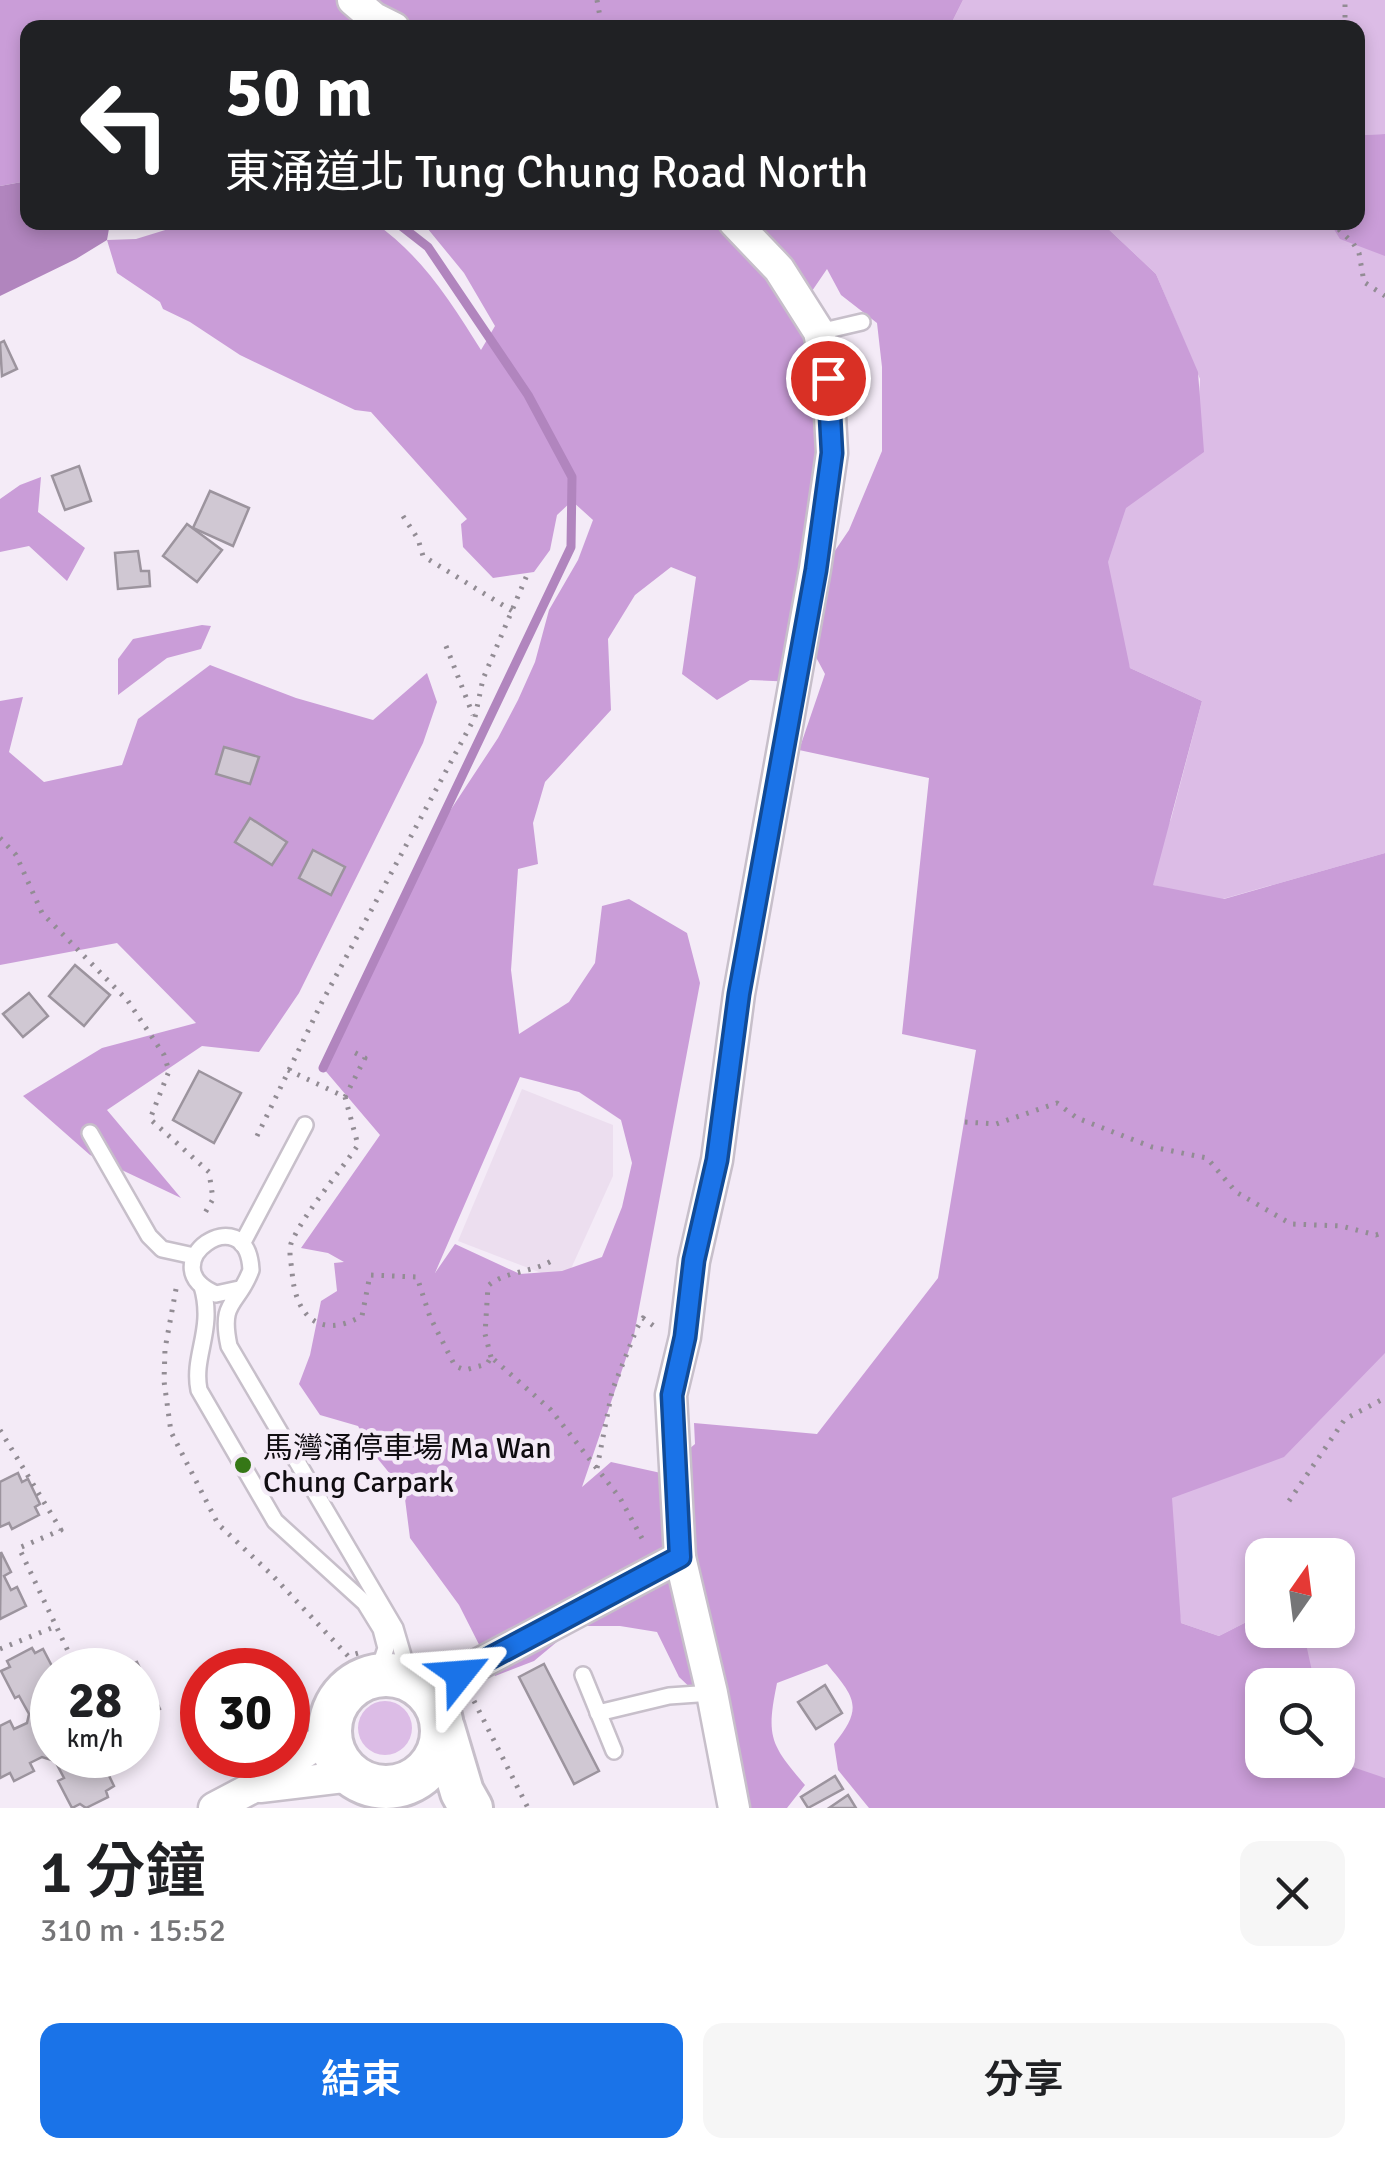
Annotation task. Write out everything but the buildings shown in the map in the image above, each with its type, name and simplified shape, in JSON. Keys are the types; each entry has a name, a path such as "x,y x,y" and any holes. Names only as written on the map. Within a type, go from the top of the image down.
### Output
{"street":[{"path":"353,0 378,20"},
{"path":"734,1808 680,1557 672,1395 685,1337 694,1260 717,1160 739,994 816,570 832,453 828,378 819,332 780,269 742,230"},
{"path":"372,1790 334,1752 331,1718 347,1690 361,1680 415,1695 680,1557"},
{"path":"252,1788 372,1790 417,1779 440,1748 415,1695"},
{"path":"415,1695 472,1808"},
{"path":"214,1808 252,1788 330,1735"}],"lane":[{"path":"819,332 862,322"},
{"path":"242,1244 305,1125"},
{"path":"90,1133 149,1236 162,1249 194,1256"},
{"path":"215,1237 234,1238 248,1251 252,1270 228,1306 224,1323 229,1346 394,1628 415,1695 386,1648 381,1629 365,1603 275,1521 199,1390 196,1378 208,1320 202,1286 195,1276 194,1256 206,1241 215,1237"},
{"path":"202,1286 216,1294 239,1289"},
{"path":"583,1675 614,1751"},
{"path":"598,1713 669,1696 712,1692"}],"path":[{"path":"1340,230 1353,242 1364,282 1385,296"},
{"path":"403,516 424,556 514,612"},
{"path":"257,1136 474,717 482,679 527,575"},
{"path":"446,646 474,717"},
{"path":"350,1050 365,1058 345,1097 358,1145 290,1244 293,1290 306,1315 320,1326 344,1326 362,1316 370,1275 418,1277 430,1317 454,1366 465,1370 487,1364 491,1357"},
{"path":"288,1070 345,1097"},
{"path":"964,1122 996,1124 1057,1103 1077,1118 1152,1147 1207,1158 1236,1192 1292,1224 1342,1226 1376,1235 1385,1232"},
{"path":"555,1259 538,1270 497,1278 488,1286 485,1334 491,1357 551,1410 620,1498 644,1542"},
{"path":"597,1468 612,1391 637,1328 643,1318 666,1334"},
{"path":"1289,1501 1345,1419 1385,1398"},
{"path":"0,1430 61,1530 19,1548 65,1648"},
{"path":"0,1649 54,1627"}],"shaded area":[{"path":"0,0 963,0 953,20 20,20 20,182 0,186"},
{"path":"963,0 1385,0 1385,134 1365,135 1365,20 953,20"},
{"path":"1385,134 1385,256 1340,239 1334,230 1365,230 1365,135"},
{"path":"20,182 20,230 109,230 107,240 0,296 0,186"},
{"path":"165,230 384,230 447,297 481,350 495,326 464,273 429,230 743,230 756,240 759,230 1109,230 1156,274 1198,372 1204,452 1126,508 1108,562 1130,668 1202,701 1153,885 1224,899 1385,853 1385,1353 1284,1457 1172,1498 1181,1623 1219,1636 1245,1623 1245,1648 1307,1648 1311,1668 1245,1668 1245,1778 1355,1778 1355,1768 1385,1778 1385,1808 869,1808 838,1770 834,1744 850,1721 852,1703 827,1664 777,1683 772,1716 774,1739 805,1785 787,1808 748,1808 716,1712 679,1677 657,1632 620,1626 576,1626 534,1661 495,1676 459,1605 410,1538 404,1491 373,1453 358,1426 320,1415 299,1384 310,1355 321,1301 337,1291 334,1263 344,1262 328,1253 301,1248 380,1135 323,1068 434,835 498,738 518,700 535,662 549,610 578,560 593,520 572,501 557,515 550,550 534,572 493,578 463,547 461,524 467,519 371,412 355,410 240,355 163,309 160,302 117,273 107,240 136,239","holes":["764,249 812,291 827,269 841,295 877,323 882,367 882,451 849,530 830,558 810,646 825,674 799,750 929,778 902,1034 976,1050 938,1278 817,1434 694,1423 695,1444 661,1473 611,1462 582,1487 634,1335 700,983 687,933 629,899 602,906 595,963 569,1002 519,1034 511,970 518,869 538,864 533,823 545,782 611,710 608,639 635,595 671,567 696,577 682,674 717,700 750,680 795,682 828,377","520,1077 579,1092 621,1120 632,1163 622,1207 602,1257 562,1271 520,1274 455,1244 435,1273"]},
{"path":"1109,230 1346,230 1385,255 1385,853 1216,901 1141,882 1171,819 1202,701 1130,668 1094,565 1112,511 1196,450 1200,379 1156,274"},
{"path":"41,477 38,512 85,548 67,581 29,546 0,552 0,499"},
{"path":"211,626 201,649 167,658 118,695 118,659 133,639"},
{"path":"210,665 296,698 373,720 427,673 437,702 423,743 299,993 259,1052 202,1046 107,1110 181,1198 90,1155 23,1096 102,1048 196,1023 117,943 0,965 0,701 23,697 9,752 44,782 122,765 138,719"},
{"path":"522,1089 613,1125 613,1176 565,1282 458,1241"},
{"path":"1385,1342 1385,1778 1355,1773 1355,1668 1308,1668 1305,1648 1355,1648 1355,1538 1245,1538 1245,1623 1219,1636 1181,1623 1162,1492"},
{"path":"385,1701 404,1709 412,1728 404,1747 385,1755 366,1747 358,1728 366,1709"}],"waterway":[{"path":"323,1068 571,547 572,477 528,395 428,247 406,230"}],"place":[{"name":"馬灣涌停車場 Ma Wan Chung Carpark","path":"243,1465"}],"route":[{"path":"460,1674 680,1557 672,1395 685,1337 694,1260 717,1160 739,994 816,570 832,453 828,378"}]}
